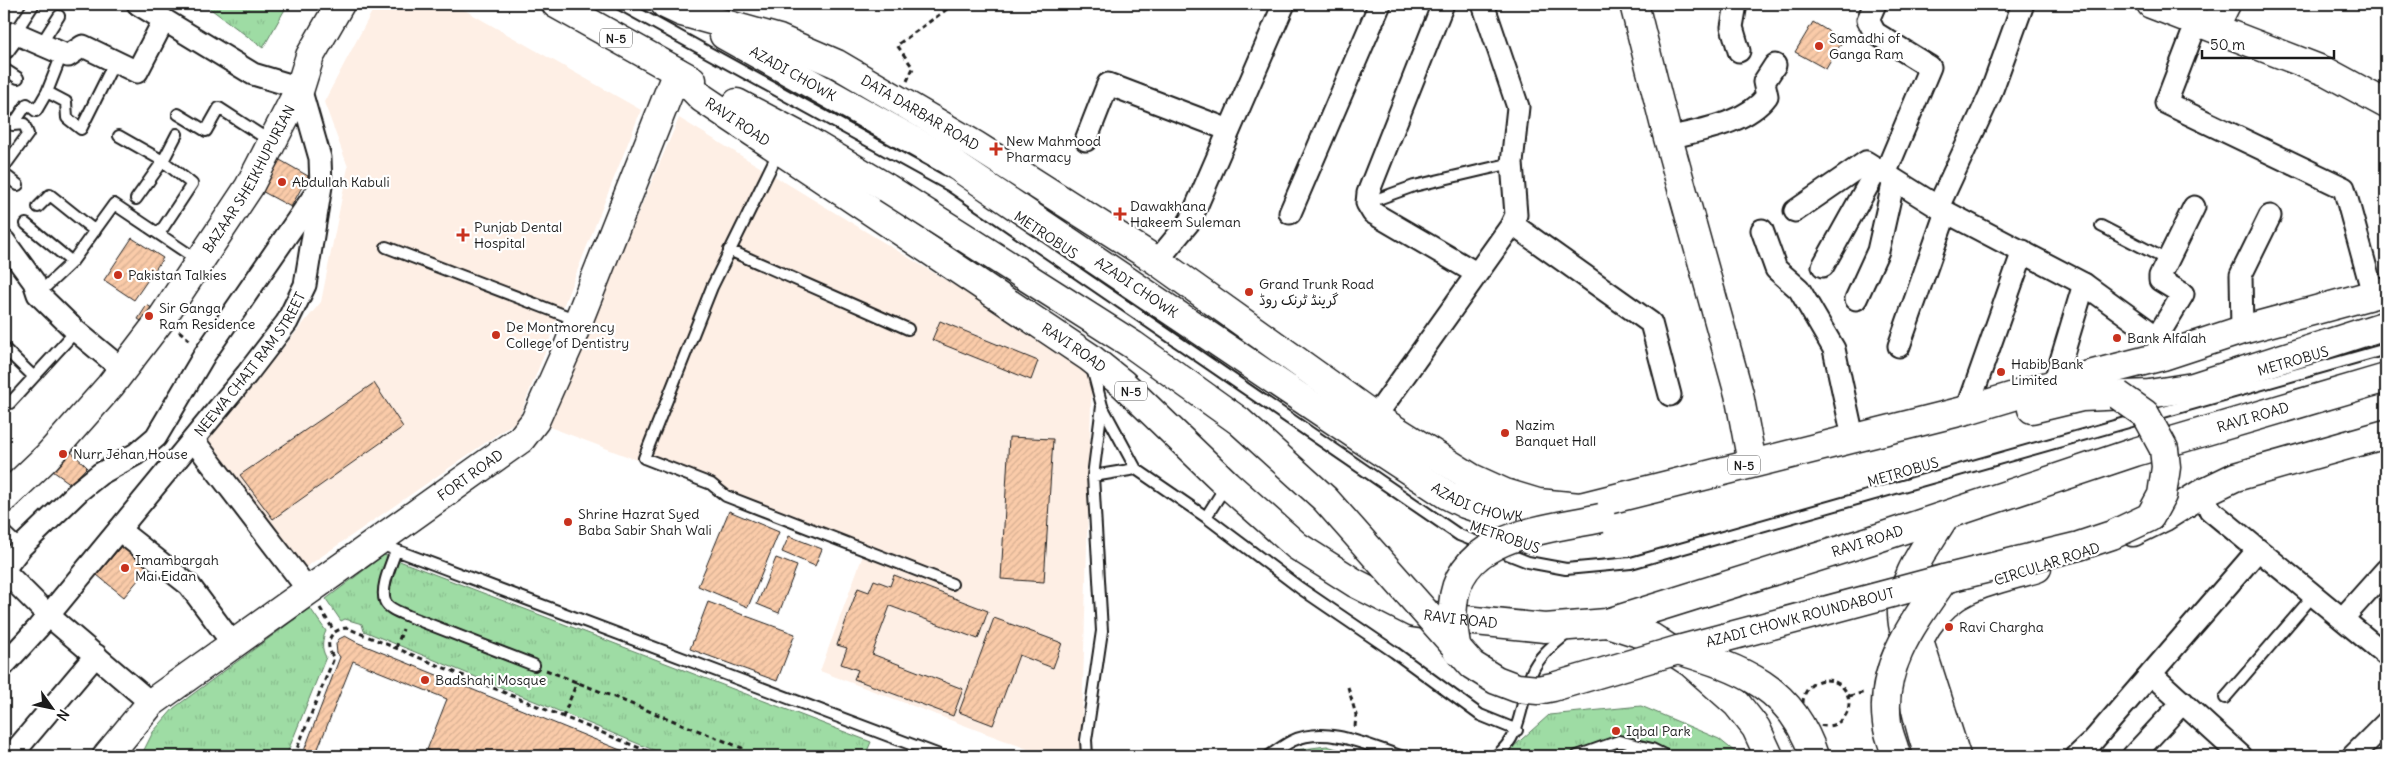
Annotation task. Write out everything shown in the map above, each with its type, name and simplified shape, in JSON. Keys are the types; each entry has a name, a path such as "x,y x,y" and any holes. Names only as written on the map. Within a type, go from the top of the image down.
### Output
{"main road":[{"name":"BAZAAR SHEIKHUPURIAN","path":"4,498 46,457 123,370 162,318 249,187 300,88 310,56 340,4"},
{"name":"N-5","path":"556,4 677,72"},
{"path":"1634,4 1668,138 1739,394 1752,463"},
{"path":"2151,4 2205,18 2327,72 2386,104"},
{"path":"2205,18 2226,4"},
{"name":"DATA DARBAR ROAD","path":"674,8 779,39 837,64 898,98 1157,261"},
{"name":"AZADI CHOWK","path":"674,8 841,98 946,159 1447,495 1489,512 1514,516 1600,518"},
{"name":"RAVI ROAD","path":"677,72 702,98 1089,357 1130,390 1226,484 1297,546 1355,583 1414,612 1456,619 1545,628 1607,623 1946,516 2135,452 2386,378"},
{"path":"677,72 803,138 887,188 1133,345 1239,421 1325,499 1457,651"},
{"name":"FORT ROAD","path":"107,756 151,703 308,591 387,546 521,440 535,421 578,320 677,72"},
{"name":"N-5","path":"1157,261 1375,417 1472,478 1505,493 1538,503 1580,507 1853,437 1968,410 2054,384 2160,346 2242,330 2379,292"},
{"path":"1457,651 1453,621 1454,597 1458,582 1474,560 1484,551 1508,539 1600,518 2059,402 2091,396 2169,392 2193,387 2386,325"},
{"path":"2118,396 2145,414 2164,449 2165,483 2162,495 2150,517"},
{"path":"2150,517 2207,483 2267,456 2386,418"},
{"name":"CIRCULAR ROAD","path":"1928,756 1911,680 1912,666 1919,641 1927,625 1941,608 1967,590 2091,551 2164,517 2204,492 2235,477 2386,434"},
{"path":"1912,666 1902,614 1905,589 1917,562 1946,516"},
{"name":"AZADI CHOWK ROUNDABOUT","path":"1457,651 1472,666 1496,680 1516,688 1538,690 1553,688 1678,650 1944,579 2079,546 2112,535 2150,517"},
{"path":"1896,756 1887,723 1888,683 1893,662 1913,624 1944,579"},
{"path":"1607,623 1650,637 1691,663 1737,704 1756,728 1769,756"},
{"path":"1919,641 1956,756"},
{"path":"1678,650 1724,664 1766,688 1783,701 1797,718 1806,734 1814,756"}],"street":[{"path":"138,4 253,74 300,88"},
{"path":"1157,261 1190,221 1284,4"},
{"path":"1290,213 1380,4"},
{"path":"1443,4 1368,193 1367,203 1373,213 1476,273"},
{"path":"1375,417 1516,216 1512,163 1518,107 1483,4"},
{"path":"1736,4 1732,27 1739,51"},
{"path":"1823,266 1885,174 1930,67 1875,33 1868,20 1875,4"},
{"path":"1899,346 1942,209 1990,95 2023,4"},
{"path":"2205,18 2166,103 2344,188 2379,292"},
{"path":"9,40 41,44 68,56 84,46 137,72 164,20"},
{"path":"1668,138 1711,127 1759,107 1767,96 1764,82 1775,65"},
{"path":"1086,140 1108,84 1229,130"},
{"name":"NEEWA CHAIT RAM STREET","path":"4,665 49,616 194,441 288,322 305,285 321,186 320,158 300,88"},
{"path":"1795,211 1866,162 1942,209 2084,284 2160,346 2183,294 2160,280 2167,260 2194,207"},
{"path":"1856,299 1878,251 1885,174"},
{"path":"151,703 49,616 4,570 21,547 100,474 136,454 156,437 205,354 321,186"},
{"path":"2242,330 2241,275 2270,216"},
{"path":"1512,224 1651,324 1670,395"},
{"path":"1762,230 1776,269 1799,289 1802,298 1834,349 1853,437"},
{"path":"4,241 34,282 38,294 76,331 123,370"},
{"path":"1968,410 2023,251"},
{"path":"2054,384 2084,284"},
{"path":"194,441 308,591"},
{"path":"2204,492 2210,510 2386,655"},
{"path":"119,530 189,585 233,644"},
{"path":"2077,756 2091,743 2258,550"},
{"path":"2343,618 2386,570"},
{"path":"11,756 96,655"},
{"path":"2151,674 2183,702 2229,752"},
{"path":"2133,756 2183,702"},
{"path":"2353,756 2386,723"}],"lane":[{"path":"9,40 34,4"},
{"name":"METROBUS","path":"620,4 949,185 1459,536 1528,562 1566,568 1631,562 2386,349"},
{"path":"41,44 59,16"},
{"path":"8,122 27,104 36,111 47,92 62,54"},
{"path":"47,92 66,102 67,118 81,129 114,61"},
{"path":"4,69 18,78"},
{"path":"178,114 206,131 219,108 271,142"},
{"path":"4,167 28,134 24,124 8,122"},
{"path":"136,199 163,161 177,134"},
{"path":"118,136 163,161 192,184 159,234"},
{"path":"779,150 729,250 644,458 711,484 726,496 952,584"},
{"path":"1367,203 1414,186 1512,163"},
{"path":"4,174 18,186"},
{"path":"38,207 50,195 95,231"},
{"path":"38,294 72,262 114,204 200,261"},
{"path":"26,224 72,262"},
{"path":"2101,226 2167,260"},
{"path":"386,247 578,320"},
{"path":"729,250 908,329"},
{"path":"10,403 76,331"},
{"path":"4,348 33,376"},
{"path":"1089,357 1102,406 1136,469 1206,517 1300,588 1394,652 1480,715 1517,730"},
{"path":"1086,756 1086,740 1102,631 1093,476 1102,406"},
{"path":"1093,476 1136,469"},
{"path":"1206,517 1226,484"},
{"path":"4,530 21,547"},
{"path":"534,665 391,608 385,601 387,546 942,756"},
{"path":"2225,698 2313,596"},
{"path":"1496,756 1517,730 1532,671 1544,654 1575,626"},
{"path":"1269,756 1292,741 1308,736 1331,736 1350,739 1400,756"},
{"path":"1577,756 1619,741 1666,756"}],"path":[{"path":"898,98 913,68 897,45 954,4"},
{"path":"162,318 205,354"},
{"path":"396,648 408,616"},
{"path":"294,756 334,658 328,647 329,638 334,631 347,628 659,756"},
{"path":"534,665 742,748 743,756"},
{"path":"1831,680 1842,685 1849,696 1850,708 1844,719 1835,726 1823,727 1812,722 1804,713 1803,700 1808,688 1818,681 1831,680"},
{"path":"563,717 577,682"},
{"path":"1348,687 1356,715 1355,728 1350,739"}],"shaded area":[{"name":"Punjab Dental Hospital","path":"376,4 454,4 641,110 518,420 299,572 204,443 321,302 348,167 324,102"},
{"path":"679,118 1092,369 1081,756 1046,756 820,671 866,547 547,426"}],"green space":[{"path":"204,4 288,4 263,48"},
{"path":"384,555 871,742 865,756 668,756 364,631 362,624 345,619 341,621 326,599"},
{"path":"310,608 326,631 323,651 326,657 286,756 141,756 153,732 174,708"},
{"name":"Iqbal Park","path":"1641,706 1719,739 1740,756 1503,756 1549,715"},
{"path":"1327,746 1360,756 1289,756 1295,750"}],"building":[{"name":"Samadhi of Ganga Ram","path":"1813,22 1843,40 1826,69 1795,52"},
{"name":"Abdullah Kabuli","path":"273,156 308,176 291,207 256,188"},
{"path":"132,238 163,258 134,300 104,280"},
{"name":"Sir Ganga Ram Residence","path":"147,305 155,310 151,327 138,319"},
{"path":"940,321 1038,361 1031,380 932,340"},
{"path":"374,383 403,427 273,519 240,475"},
{"path":"1009,437 1053,439 1044,582 1001,579"},
{"name":"Nurr Jehan House","path":"63,444 87,467 71,484 43,464"},
{"path":"729,511 779,532 748,607 698,586"},
{"path":"789,536 822,549 815,566 782,552"},
{"name":"Imambargah Mai Eidan","path":"127,539 154,561 124,597 97,575"},
{"path":"776,558 797,566 779,613 757,604"},
{"path":"894,575 988,611 978,639 890,606 872,654 963,689 953,716 854,679 858,670 841,664 847,648 837,645 858,588 869,592 874,580 890,586"},
{"path":"708,602 795,634 777,681 690,649"},
{"path":"994,618 1062,643 1053,668 1019,655 993,725 959,712"},
{"name":"Badshahi Mosque","path":"345,636 635,756 442,756 427,750 447,699 353,661 315,756 302,756 340,657 337,653 336,644 339,639"},
{"path":"890,752 901,756 888,756"}],"place":[{"name":"Samadhi of Ganga Ram","path":"1819,46"},
{"name":"New Mahmood Pharmacy","path":"996,149"},
{"name":"Abdullah Kabuli","path":"282,182"},
{"name":"Dawakhana Hakeem Suleman","path":"1120,214"},
{"name":"Punjab Dental Hospital","path":"463,235"},
{"name":"Pakistan Talkies","path":"118,275"},
{"name":"Grand Trunk Road گرینڈ ٹرنک روڈ","path":"1249,292"},
{"name":"Sir Ganga Ram Residence","path":"149,316"},
{"name":"De Montmorency College of Dentistry","path":"496,335"},
{"name":"Bank Alfalah","path":"2117,338"},
{"name":"Habib Bank Limited","path":"2001,372"},
{"name":"Nazim Banquet Hall","path":"1505,433"},
{"name":"Nurr Jehan House","path":"63,454"},
{"name":"Shrine Hazrat Syed Baba Sabir Shah Wali","path":"568,522"},
{"name":"Imambargah Mai Eidan","path":"125,568"},
{"name":"Ravi Chargha","path":"1949,627"},
{"name":"Badshahi Mosque","path":"425,680"},
{"name":"Iqbal Park","path":"1616,731"}]}
